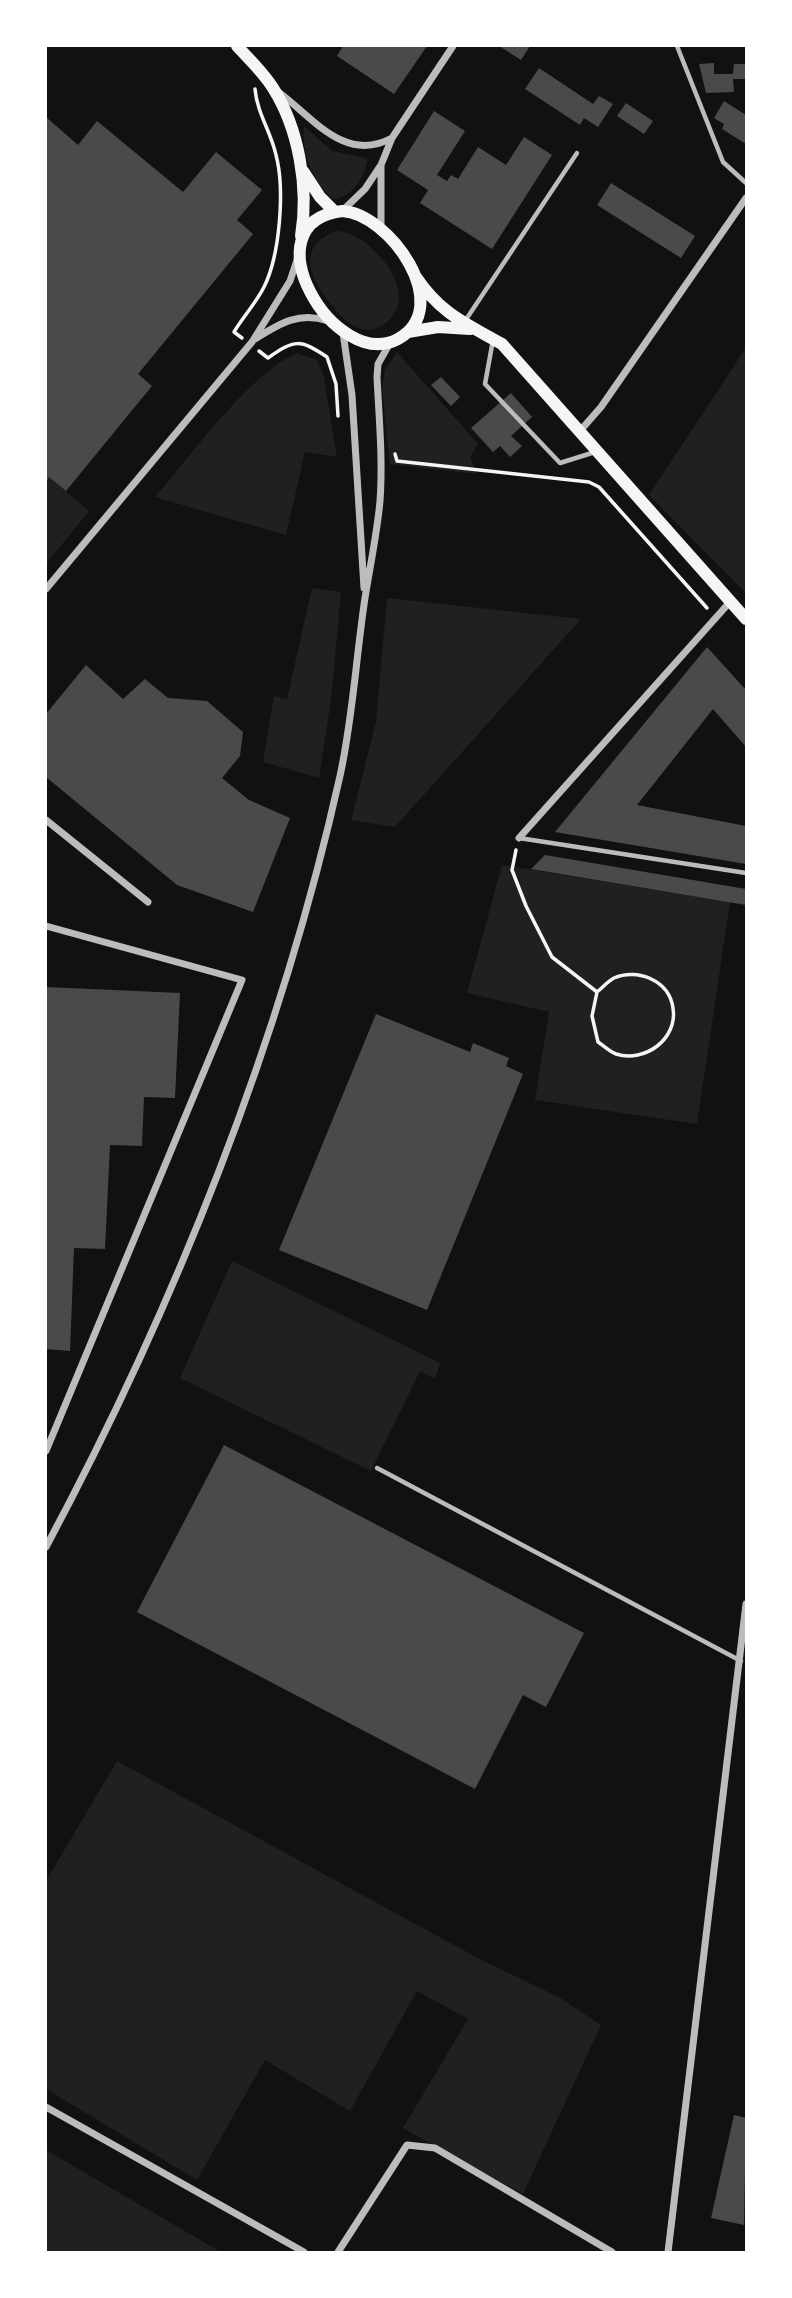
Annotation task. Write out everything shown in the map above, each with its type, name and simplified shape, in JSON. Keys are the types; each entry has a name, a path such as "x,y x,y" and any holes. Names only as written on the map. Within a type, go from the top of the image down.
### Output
{"main road":[{"path":"237,46 273,87 287,116 301,168 304,222 298,256 305,281 332,322 343,333 370,344 390,342 408,332 438,327 465,327"},
{"path":"301,168 320,197 339,212 369,218 381,230 404,256 436,305 465,327 502,344 729,603 747,619"},
{"path":"300,242 311,225 339,212"},
{"path":"408,332 421,306 416,277"}],"street":[{"path":"339,212 365,189 381,166 392,138 453,46"},
{"path":"273,87 336,139 367,146 392,138"},
{"path":"381,166 381,230"},
{"path":"580,431 601,407 747,198"},
{"path":"46,589 251,343 290,281 298,256"},
{"path":"251,343 278,324 298,317 314,316 332,322"},
{"path":"343,333 352,395 365,599"},
{"path":"46,1545 137,1361 189,1242 275,1009 312,892 340,773 360,656 365,599 380,498 378,364 390,342"},
{"path":"519,838 729,603"},
{"path":"46,820 148,902"},
{"path":"46,926 242,980 46,1451"},
{"path":"668,2252 747,1604"},
{"path":"46,2107 303,2252"},
{"path":"338,2252 407,2145 435,2148 612,2252"}],"lane":[{"path":"677,46 723,162 747,183"},
{"path":"465,327 578,153"},
{"path":"493,339 485,384 561,463 598,452"},
{"path":"519,838 747,873"},
{"path":"377,1468 741,1661"}],"path":[{"path":"253,62 256,102 276,153 281,176 277,243 265,286 234,332 268,358 288,344 306,343 327,357 336,384 339,425"},
{"path":"380,448 393,447 397,461 589,482 599,487 715,618"},
{"path":"519,838 512,870 541,937 552,957 597,992"},
{"path":"649,976 664,989 673,1008 670,1029 660,1046 638,1056 615,1054 598,1042 592,1016 597,992 613,978 649,976"}],"shaded area":[{"path":"304,126 332,151 367,158 361,179 346,195 333,199 314,176 304,146"},
{"path":"336,231 349,234 375,251 394,278 399,292 398,306 391,318 381,326 364,329 347,321 327,299 315,279 311,270 312,252 324,237"},
{"path":"746,350 746,593 649,495"},
{"path":"397,352 478,444 470,457 477,474 390,464 382,389 385,370"},
{"path":"297,353 317,360 324,377 337,457 305,452 286,535 155,497 240,397 279,364"},
{"path":"49,477 89,511 46,564 46,482"},
{"path":"312,588 341,592 331,700 319,778 263,762 274,696 287,699"},
{"path":"387,598 581,619 395,827 351,820 376,722"},
{"path":"502,865 730,902 697,1124 535,1100 549,1012 467,993"},
{"path":"232,1261 440,1363 435,1379 420,1371 371,1471 180,1378"},
{"path":"117,1761 476,1957 560,1998 601,2025 523,2194 403,2128 468,2019 417,1991 350,2111 265,2060 197,2180 46,2089 46,1881"},
{"path":"46,2150 221,2252 46,2252"}],"building":[{"path":"343,46 427,46 394,94 337,56"},
{"path":"499,46 530,46 521,60"},
{"path":"714,63 714,74 733,74 734,64 746,64 746,79 733,79 734,92 706,93 699,64"},
{"path":"539,68 593,104 599,96 613,104 598,127 584,118 580,125 525,89"},
{"path":"724,101 746,115 746,144 722,129 724,124 714,118"},
{"path":"626,103 653,121 644,134 617,116"},
{"path":"434,111 465,131 437,175 447,181 451,175 458,179 478,147 506,165 524,137 552,155 492,249 420,203 428,190 397,170"},
{"path":"46,117 78,145 97,121 183,192 216,152 262,190 237,220 253,234 138,374 152,386 66,491 49,477 46,482"},
{"path":"611,183 695,236 681,258 597,205"},
{"path":"441,377 460,397 451,406 431,385"},
{"path":"511,393 532,417 511,436 522,446 510,457 500,446 493,452 471,428"},
{"path":"707,647 746,690 746,747 713,709 637,805 746,826 746,864 555,832"},
{"path":"86,665 123,699 145,679 168,698 207,701 243,732 240,756 222,778 249,800 290,818 253,912 177,885 46,777 46,714"},
{"path":"545,855 746,889 746,905 531,869"},
{"path":"46,987 180,993 175,1098 144,1097 142,1146 110,1145 105,1249 74,1248 70,1351 46,1349"},
{"path":"376,1014 470,1052 473,1043 509,1058 506,1066 523,1074 427,1310 279,1250"},
{"path":"224,1445 584,1633 546,1707 523,1695 475,1789 137,1612"},
{"path":"734,2115 746,2118 744,2225 711,2218"}]}
